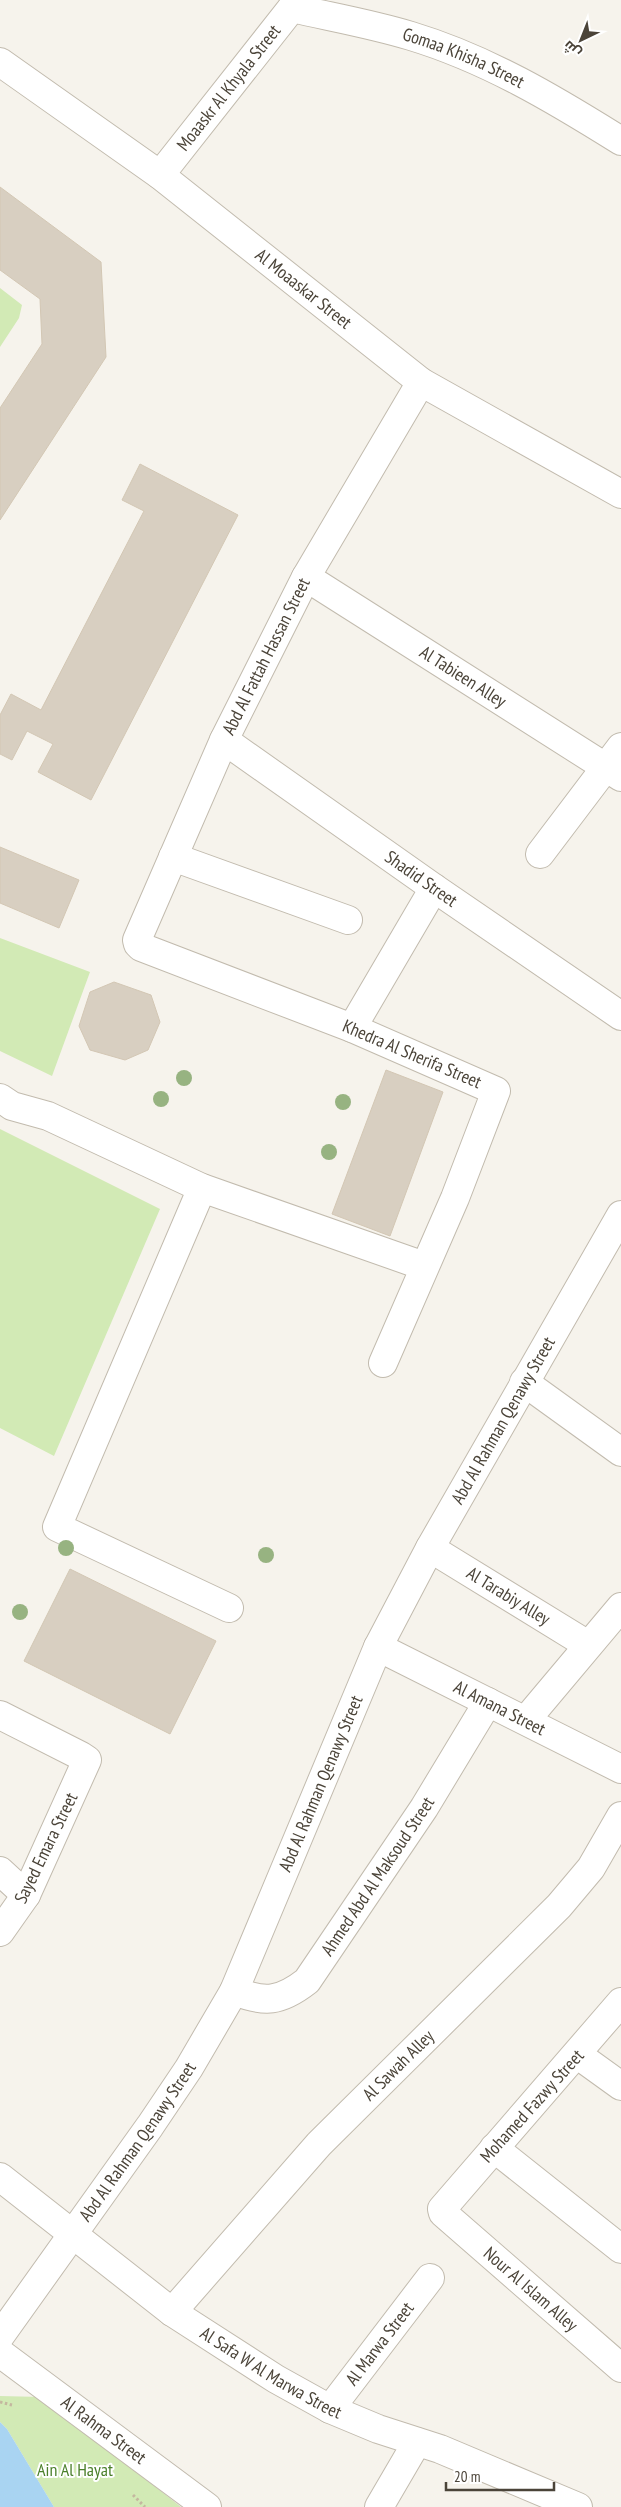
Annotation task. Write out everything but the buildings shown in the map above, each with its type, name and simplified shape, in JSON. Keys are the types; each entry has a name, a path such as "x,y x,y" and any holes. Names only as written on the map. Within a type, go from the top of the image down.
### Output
{"street":[{"name":"Gomaa Khisha Street","path":"295,4 410,36 469,57 522,80 621,141"},
{"name":"Moaaskr Al Khyala Street","path":"160,176 295,4"},
{"name":"Al Moaaskar Street","path":"0,62 160,176 420,382 621,494"},
{"name":"Abd Al Fattah Hassan Street","path":"138,944 137,940 224,740 306,577 420,382"},
{"name":"Al Tabieen Alley","path":"306,577 616,764"},
{"name":"Shadid Street","path":"224,740 434,888 621,1016"},
{"path":"540,854 616,764"},
{"path":"173,857 348,920"},
{"path":"352,1028 434,888"},
{"name":"Khedra Al Sherifa Street","path":"138,944 352,1028 496,1091 455,1198 383,1363"},
{"path":"0,1098 12,1106 48,1116 202,1188 424,1266"},
{"path":"202,1188 57,1527 230,1608"},
{"name":"Abd Al Rahman Qenawy Street","path":"0,2336 74,2235 189,2068 234,1991 378,1647 430,1548 621,1215"},
{"path":"524,1382 621,1452"},
{"name":"Al Tarabiy Alley","path":"430,1548 588,1645"},
{"path":"526,1720 621,1607"},
{"name":"Al Amana Street","path":"378,1647 621,1769"},
{"name":"Ahmed Abd Al Maksoud Street","path":"234,1991 252,1998 272,2000 291,1994 307,1982 419,1816 488,1702"},
{"name":"Sayed Emara Street","path":"0,1716 86,1760 26,1895 0,1932"},
{"name":"Al Sawah Alley","path":"172,2312 319,2144 559,1906 590,1868 621,1816"},
{"path":"0,1871 26,1895"},
{"name":"Mohamed Fazwy Street","path":"442,2209 621,2002"},
{"path":"578,2054 621,2086"},
{"path":"494,2148 621,2249"},
{"name":"Al Safa W Al Marwa Street","path":"0,2176 172,2312 276,2379 330,2409 378,2429 440,2449 578,2507"},
{"name":"Nour Al Islam Alley","path":"442,2209 443,2213 621,2368"},
{"name":"Al Marwa Street","path":"330,2409 430,2278"},
{"name":"Al Rahma Street","path":"0,2353 207,2507"},
{"path":"379,2507 418,2442"}],"green space":[{"path":"0,288 22,305 19,318 0,347"},
{"path":"0,938 90,972 52,1076 0,1051"},
{"path":"0,1129 160,1209 54,1456 0,1428"},
{"name":"Ain Al Hayat","path":"0,2396 42,2397 181,2507 54,2507 7,2429 0,2422"}],"water":[{"path":"0,2422 7,2429 54,2507 0,2507"}]}
